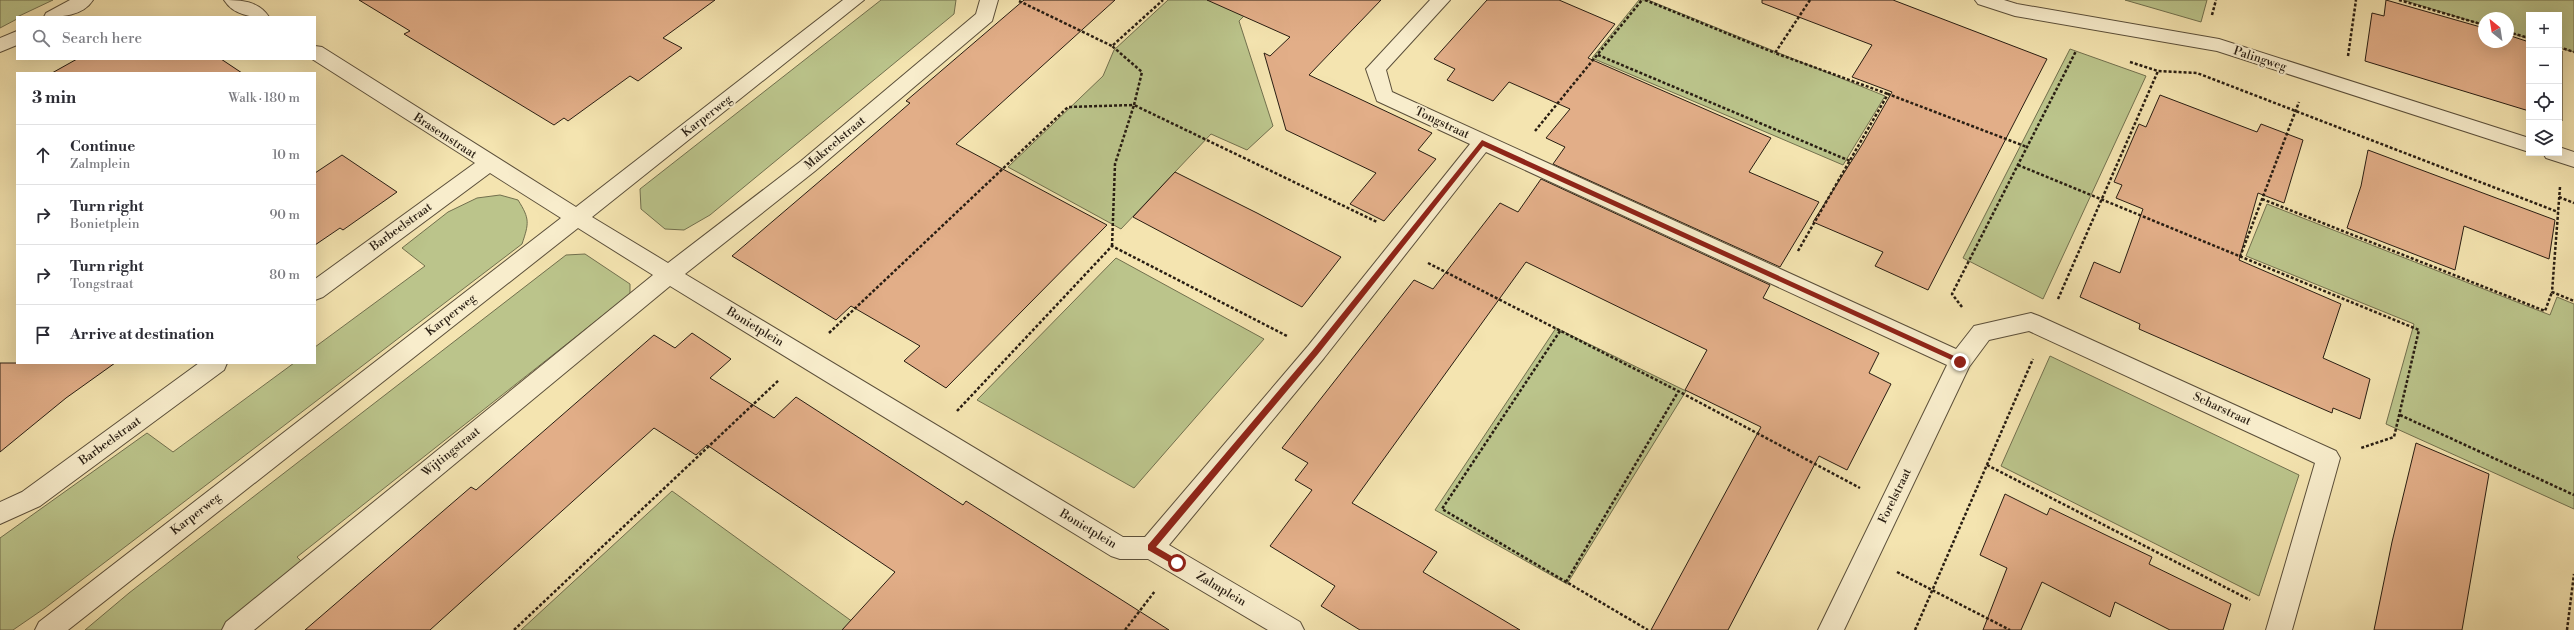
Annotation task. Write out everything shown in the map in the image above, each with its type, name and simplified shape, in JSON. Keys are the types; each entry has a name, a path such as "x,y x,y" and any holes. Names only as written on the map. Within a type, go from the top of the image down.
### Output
{"street":[{"path":"55,16 84,0"},
{"path":"233,0 258,16"},
{"name":"Karperweg","path":"48,630 855,0"},
{"name":"Makreelstraat","path":"668,275 808,166 985,17 989,0"},
{"name":"Tongstraat","path":"1441,0 1376,69 1384,96 1482,143 1514,156 1960,362"},
{"name":"Palingweg","path":"1984,0 2015,10 2219,45 2308,75 2526,144"},
{"path":"0,46 16,38"},
{"name":"Brasemstraat","path":"316,53 488,164 576,218"},
{"path":"1151,548 1316,352 1482,143"},
{"name":"Barbeelstraat","path":"316,290 488,164"},
{"name":"Bonietplein","path":"576,218 1120,548 1151,548"},
{"name":"Wijtingstraat","path":"235,630 668,275"},
{"name":"Scharstraat","path":"1982,332 2031,322 2328,458"},
{"path":"1960,362 1982,332"},
{"name":"Forelstraat","path":"1831,630 1960,362"},
{"name":"Barbeelstraat","path":"0,513 31,499 215,364"},
{"path":"2281,623 2328,458"},
{"name":"Zalmplein","path":"1151,548 1291,630"}],"path":[{"path":"934,436 1112,246 1115,164 1134,105 1142,72 1112,46 1017,0"},
{"path":"1112,46 1163,0"},
{"path":"1514,156 1644,0 1775,53 2027,147"},
{"path":"1775,53 1810,0"},
{"path":"2343,86 2356,0"},
{"path":"2399,0 2478,23"},
{"path":"2514,34 2526,37"},
{"path":"1982,332 1952,294 2079,46"},
{"path":"2562,48 2574,52"},
{"path":"1598,55 1850,161"},
{"path":"2129,62 2158,71 2197,73 2558,212"},
{"path":"2240,257 2308,75"},
{"path":"1782,279 1888,94"},
{"path":"514,630 1068,107 1134,105 1402,242 1560,331 1678,391 1891,504"},
{"path":"2262,199 2545,311 2552,292 2563,156"},
{"path":"2018,165 2420,330 2394,437 2328,458"},
{"path":"2559,197 2574,203"},
{"path":"1112,246 1316,352"},
{"path":"2552,292 2574,301"},
{"path":"1560,331 1442,509 1648,630"},
{"path":"1566,582 1678,391"},
{"path":"2400,415 2574,495"},
{"path":"1987,465 2281,623"},
{"path":"1866,556 2010,630"},
{"path":"1125,630 1177,563"},
{"path":"2567,630 2574,574"}],"green space":[{"path":"0,0 53,0 19,16 16,16 16,20 0,28"},
{"path":"881,0 956,0 954,14 710,215 684,230 665,229 641,209 640,189"},
{"path":"1168,0 1260,0 1239,21 1273,126 1247,150 1211,134 1121,229 1008,167 1103,76 1114,50"},
{"path":"1639,0 1648,0 1885,96 1843,165 1592,58"},
{"path":"2125,0 2207,0 2201,22"},
{"path":"2403,0 2574,0 2574,52 2562,49 2562,12 2526,12 2526,38 2514,34 2514,12 2478,12 2478,23"},
{"path":"2070,49 2146,76 2043,299 1963,258"},
{"path":"500,195 518,200 525,212 527,221 522,244 45,608 13,630 0,630 0,538 147,433 173,452 293,364 316,364 316,346 425,266 402,248 448,212 477,198"},
{"path":"2267,204 2550,315 2557,297 2574,304 2574,509 2386,424 2414,324 2246,256"},
{"path":"585,254 630,284 630,294 297,557 305,565 225,630 85,630 129,593 566,255"},
{"path":"1116,258 1264,339 1134,488 977,400"},
{"path":"1556,328 1686,391 1567,584 1435,510"},
{"path":"2050,356 2299,475 2259,596 2001,466"},
{"path":"672,491 864,630 521,630"}],"building":[{"path":"359,0 715,0 663,38 682,48 638,81 630,76 568,121 564,118 554,125 404,34 410,31"},
{"path":"1024,0 1115,0 956,144 1107,225 946,388 904,361 920,346 851,306 836,320 732,256 910,103 906,101"},
{"path":"1207,0 1381,0 1309,75 1432,133 1418,150 1436,159 1384,221 1350,204 1376,173 1286,130 1264,53 1270,56 1290,37"},
{"path":"1487,0 1559,0 1615,24 1588,58 1771,138 1749,172 1819,202 1780,267 1553,164 1565,147 1546,138 1570,109 1509,82 1493,101 1447,80 1455,69 1434,59"},
{"path":"1762,0 1893,0 2047,59 1928,290 1875,266 1883,252 1813,222 1863,143 1892,92 1852,77 1872,45 1762,3"},
{"path":"2386,0 2478,26 2478,48 2514,48 2514,37 2526,41 2526,110 2365,61 2372,13 2384,16"},
{"path":"75,60 222,60 240,72 54,72"},
{"path":"2160,95 2257,132 2261,124 2303,140 2284,203 2258,193 2239,260 2341,304 2323,358 2370,379 2360,419 2333,408 2332,413 2171,343 2139,329 2140,324 2080,297 2094,262 2120,273 2143,209 2116,198 2122,185 2114,182 2139,124 2146,127"},
{"path":"2368,150 2555,220 2549,259 2464,226 2455,270 2347,228 2361,186"},
{"path":"342,155 397,192 343,230 340,228 316,244 316,172"},
{"path":"1175,172 1341,257 1302,307 1133,217"},
{"path":"1541,179 1770,285 1763,298 1879,353 1869,373 1891,384 1847,470 1819,456 1728,630 1651,630 1761,427 1685,390 1707,350 1526,262 1352,503 1437,552 1423,572 1520,630 1360,630 1321,606 1335,586 1270,546 1312,490 1295,480 1308,463 1282,448 1414,280 1433,289 1500,203 1518,212"},
{"path":"692,333 731,359 710,378 774,418 796,397 963,505 966,501 1169,630 842,630 895,572 707,445 696,455 654,428 430,630 305,630 471,487 476,490 654,335 675,348"},
{"path":"0,363 114,364 66,398 0,452"},
{"path":"2416,443 2489,474 2462,630 2374,630 2392,542"},
{"path":"2005,494 2047,515 2050,508 2152,557 2149,564 2231,604 2223,630 2170,630 2115,602 2110,617 2042,582 2021,630 1983,630 2007,568 1980,555"}],"route":[{"path":"1177,563 1151,548 1316,352 1397,248 1482,143 1514,156 1960,362"}]}
